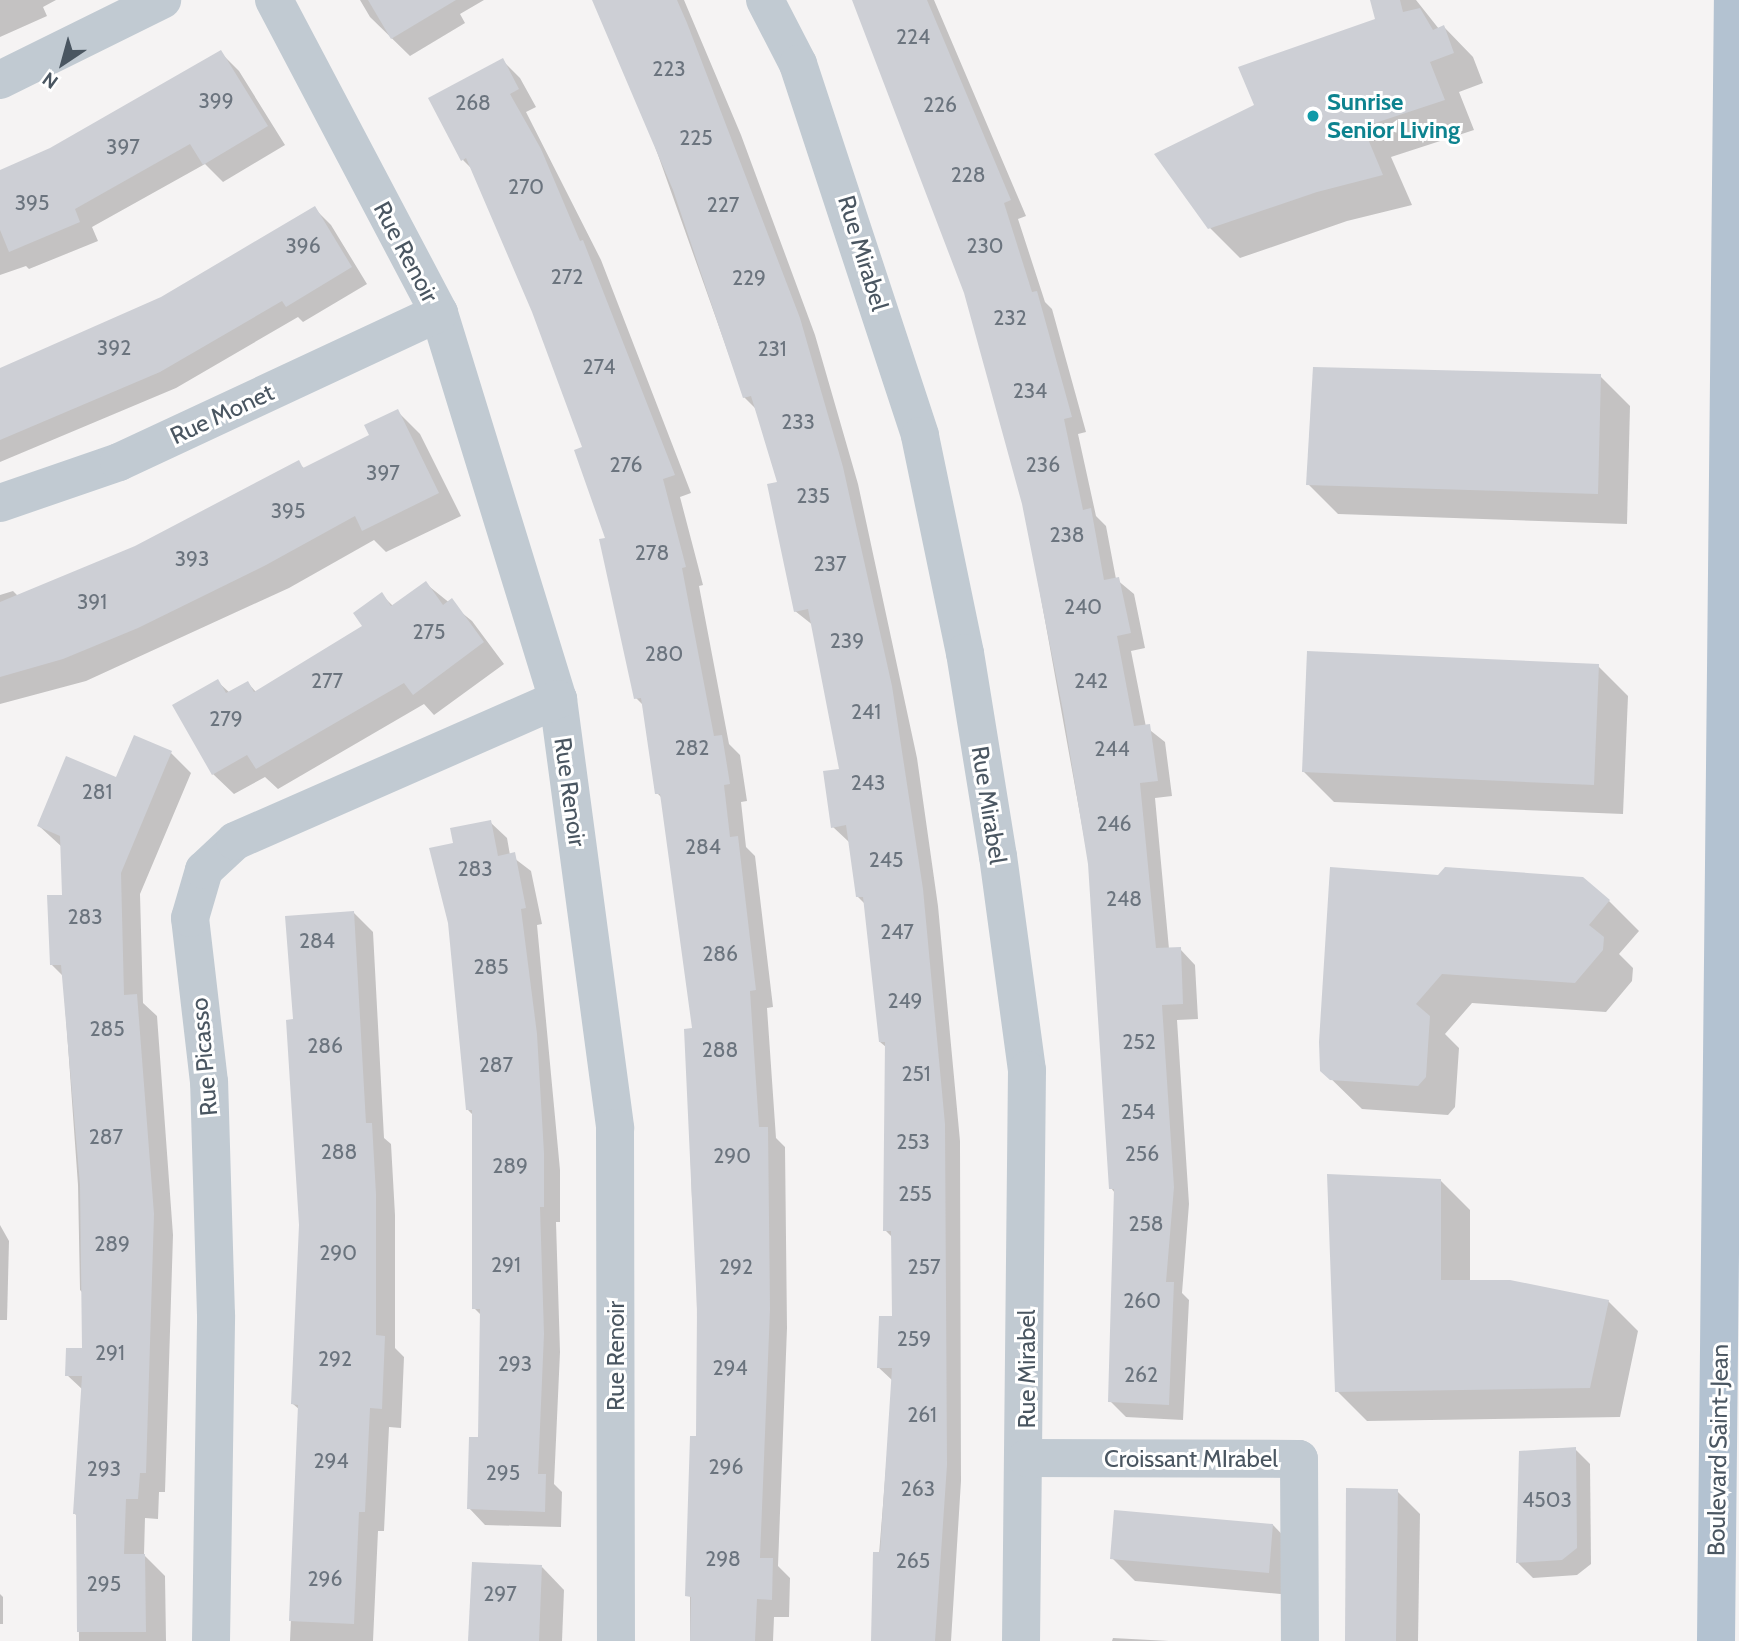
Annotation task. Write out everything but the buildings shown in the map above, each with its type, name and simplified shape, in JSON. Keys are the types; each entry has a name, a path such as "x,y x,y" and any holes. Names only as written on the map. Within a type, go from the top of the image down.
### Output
{"main road":[{"name":"Boulevard Saint-Jean","path":"1716,1641 1733,0"}],"street":[{"path":"0,80 162,0"},
{"name":"Rue Renoir","path":"274,0 439,313 558,699 615,1128 616,1641"},
{"name":"Rue Mirabel","path":"765,0 803,77 920,436 965,653 1027,1069 1027,1458 1021,1641"},
{"name":"Rue Monet","path":"0,503 119,462 439,313"},
{"name":"Rue Picasso","path":"211,1641 216,1315 209,1082 190,918 204,870 235,841 558,699"},
{"name":"Croissant MIrabel","path":"1027,1458 1299,1459 1300,1641"}],"place":[{"name":"Sunrise Senior Living","path":"1313,116"}]}
